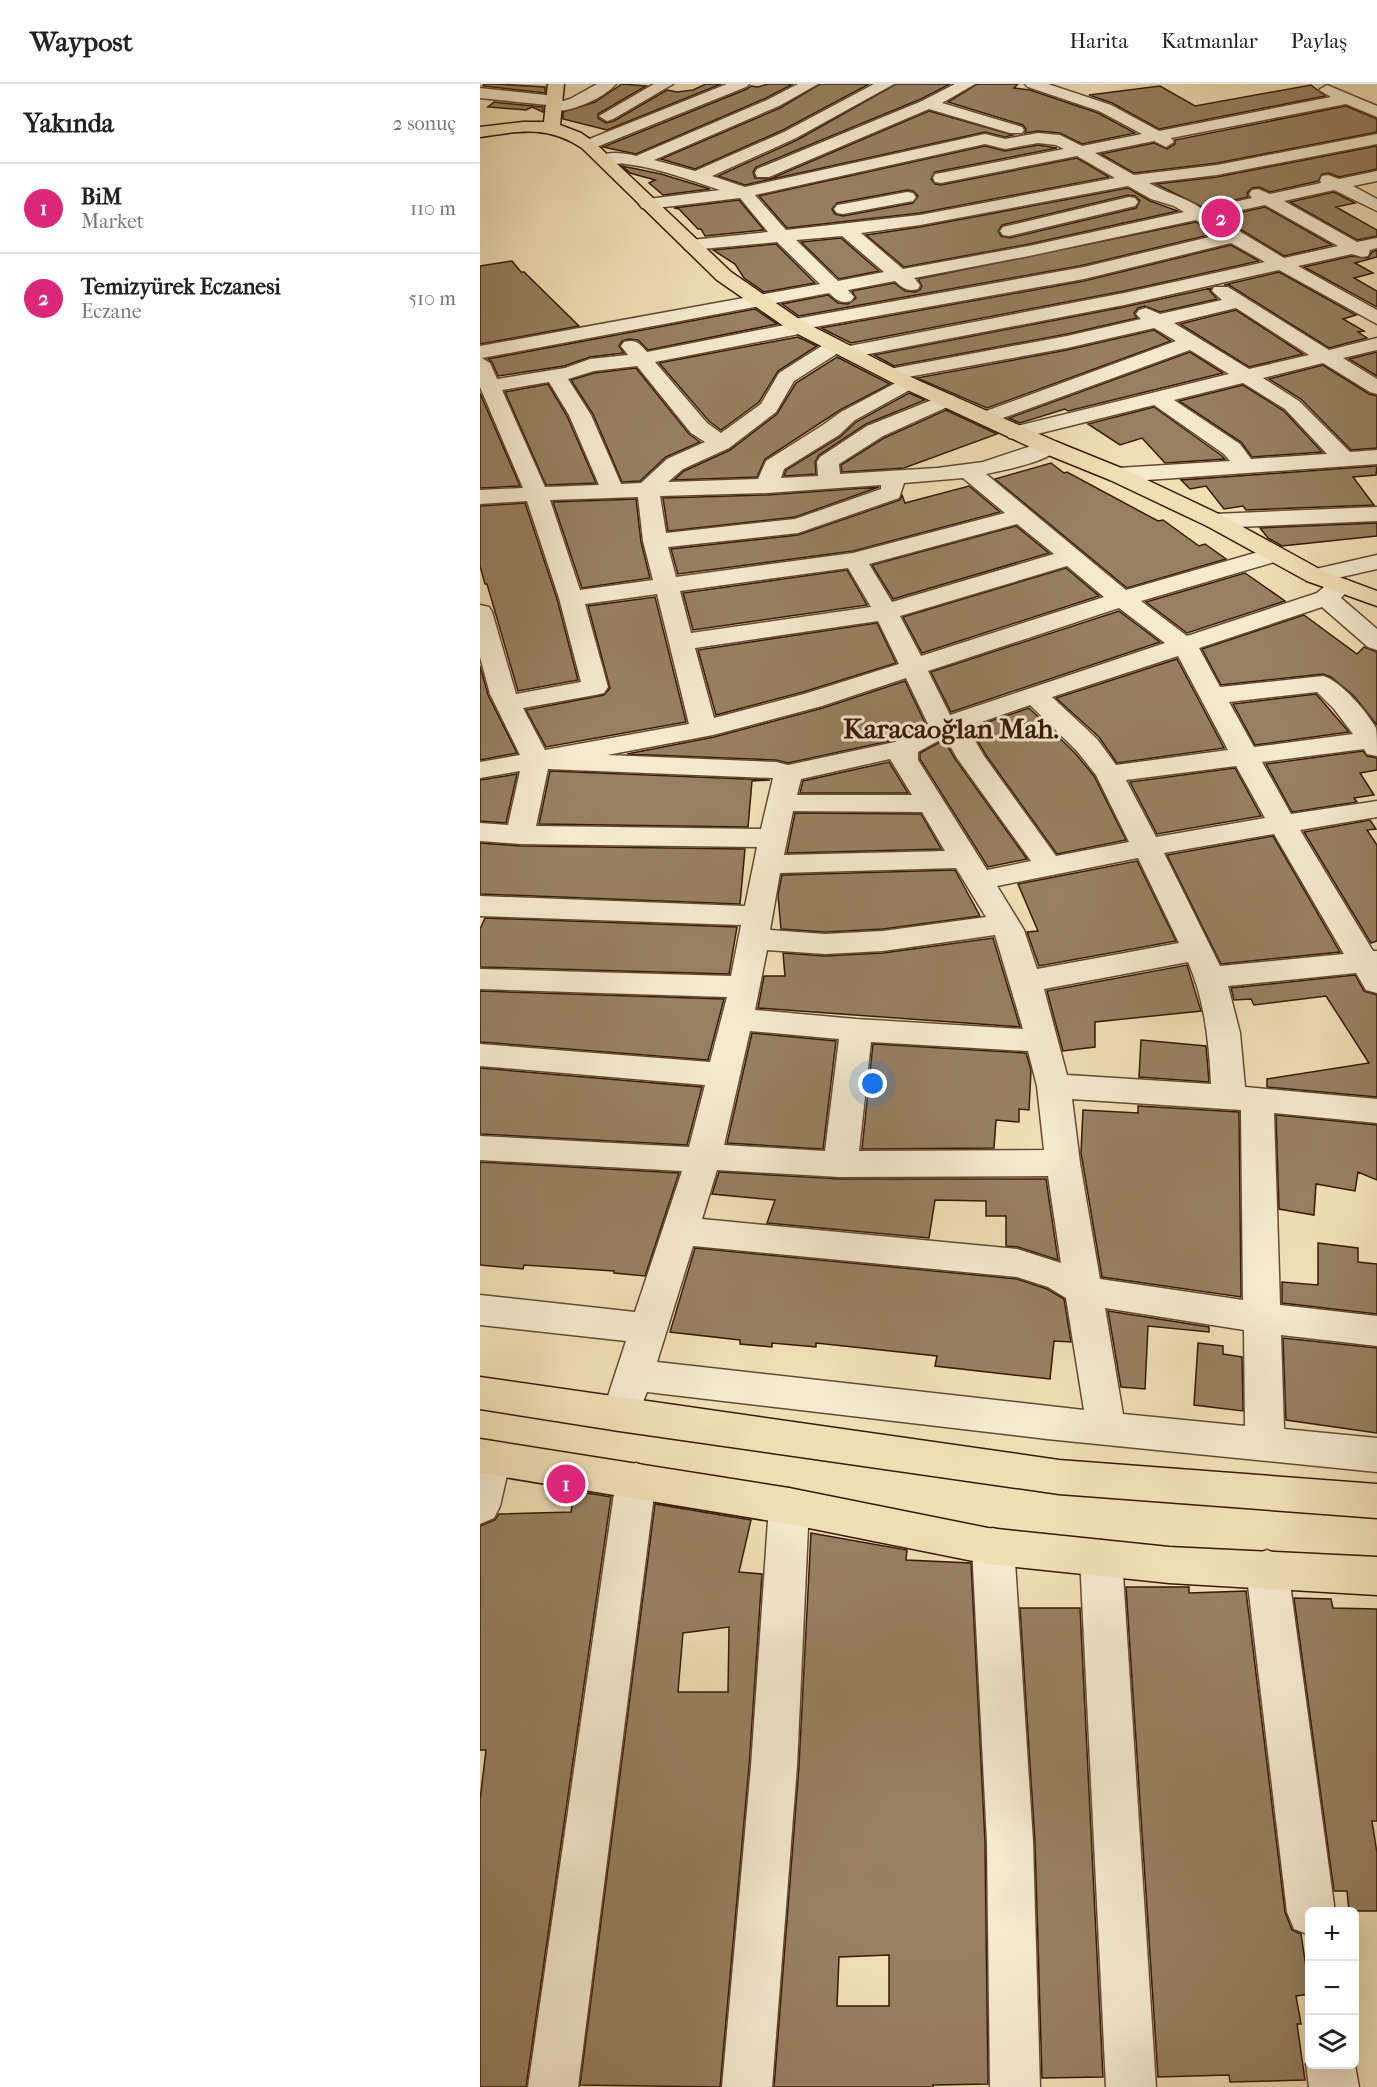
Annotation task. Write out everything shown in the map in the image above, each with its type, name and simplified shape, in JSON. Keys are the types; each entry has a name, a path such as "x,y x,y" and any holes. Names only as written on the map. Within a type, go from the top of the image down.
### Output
{"main road":[{"path":"556,84 554,111 573,133 724,276 797,327 1017,433 1118,475 1215,521 1327,587 1377,599"},
{"path":"480,132 554,111"},
{"path":"480,1393 619,1415 1059,1477 1377,1501"},
{"path":"485,1457 789,1506 993,1546 1169,1565 1377,1576"}],"street":[{"path":"580,84 605,86"},
{"path":"607,116 665,84"},
{"path":"588,145 741,84"},
{"path":"638,161 773,103 810,84"},
{"path":"696,176 790,135 886,84"},
{"path":"744,192 751,179 928,104 967,84"},
{"path":"1314,84 1377,112"},
{"path":"501,113 554,111 575,103 605,86"},
{"path":"696,86 725,92"},
{"path":"994,122 1018,105 1038,86 1105,108 1132,120 1176,147"},
{"path":"480,93 554,111"},
{"path":"941,178 1029,159 1081,152 1155,135 1272,114 1352,101 1377,100"},
{"path":"928,104 1060,140 1157,195 1180,202 1233,237 1377,318"},
{"path":"1087,118 1105,108"},
{"path":"1272,114 1292,125"},
{"path":"891,119 953,146 1034,198"},
{"path":"1228,123 1247,134"},
{"path":"1005,144 1044,137 1068,128"},
{"path":"1312,137 1377,175"},
{"path":"648,204 744,192 985,139 1005,144 1080,190"},
{"path":"686,240 777,230 846,230 924,224 986,207 1132,180 1217,170 1377,139"},
{"path":"1266,145 1377,206"},
{"path":"820,149 865,167 887,182 907,197 924,224"},
{"path":"909,157 986,207 1029,251"},
{"path":"604,160 624,158 638,161 696,176 744,192 777,230 860,313"},
{"path":"1197,159 1377,260"},
{"path":"480,352 1029,251 1377,175"},
{"path":"1009,231 1157,195"},
{"path":"822,213 907,197"},
{"path":"777,230 802,217"},
{"path":"846,230 930,302"},
{"path":"1122,231 1377,388"},
{"path":"492,386 562,374 590,365 642,359 860,313 1084,273 1233,237"},
{"path":"648,489 675,464 721,443 769,408 786,377 841,349 1124,299 1377,243"},
{"path":"948,248 996,290"},
{"path":"1084,273 1292,405 1344,459"},
{"path":"767,486 774,466 831,430 899,378 1239,302"},
{"path":"618,327 699,428 721,443"},
{"path":"547,340 613,490"},
{"path":"985,418 1191,343"},
{"path":"1017,433 1377,344"},
{"path":"993,357 1016,376 1046,394"},
{"path":"480,363 492,386 536,494 572,598 595,687 507,703"},
{"path":"1157,398 1232,449 1244,465"},
{"path":"830,482 828,462 875,431 947,400"},
{"path":"480,497 613,490 767,486 968,471 1023,460 1049,447"},
{"path":"1118,475 1377,457"},
{"path":"968,471 1122,599 1185,646 1282,824 1373,969"},
{"path":"655,541 798,526 891,493 894,477"},
{"path":"648,489 655,541 704,729"},
{"path":"1215,521 1377,514"},
{"path":"572,598 668,587 855,560 1020,516"},
{"path":"480,770 704,729 813,700 1122,599 1273,555"},
{"path":"682,642 886,612 1071,557"},
{"path":"855,560 886,612 911,667 947,725 1049,866"},
{"path":"784,788 904,748 947,725 1034,694 1185,646 1327,587 1377,562"},
{"path":"1327,587 1377,642"},
{"path":"480,612 507,703 536,760 520,835"},
{"path":"1212,696 1323,684 1343,703 1375,742"},
{"path":"1034,694 1087,745 1109,774 1204,964 1243,1099 1262,1318 1265,1444"},
{"path":"1109,774 1375,742"},
{"path":"904,748 904,760 1005,924 1026,982 1054,1086 1106,1429"},
{"path":"536,760 776,770 784,788 745,987 704,1158 635,1376 619,1415"},
{"path":"784,788 932,804"},
{"path":"480,832 770,851 973,870 1049,866 1377,809"},
{"path":"480,906 756,927 825,944 883,941 1005,924"},
{"path":"1026,982 1204,964 1373,969"},
{"path":"480,979 745,987"},
{"path":"738,1019 856,1030 1043,1041"},
{"path":"840,1164 856,1030"},
{"path":"480,1055 723,1075"},
{"path":"1054,1086 1377,1111"},
{"path":"480,1148 840,1164 1064,1163"},
{"path":"681,1231 1017,1263 1061,1278 1085,1291 1262,1318 1377,1331"},
{"path":"480,1310 650,1329"},
{"path":"635,1376 1106,1429 1377,1455"},
{"path":"480,1506 485,1457"},
{"path":"553,2087 636,1480"},
{"path":"747,2087 774,1766 789,1506"},
{"path":"993,1546 1010,1842 1015,2087"},
{"path":"1101,1558 1131,2087"},
{"path":"1267,1569 1310,1907"},
{"path":"1332,2069 1334,2087"}],"building":[{"path":"484,84 545,87 545,93 483,86"},
{"path":"622,84 646,86 598,114 598,118 606,123 614,121 667,90 677,92 693,90 706,84 721,84 607,130 563,119 563,112 595,102"},
{"path":"768,84 793,84 636,154 603,147 751,86 758,87"},
{"path":"820,84 869,84 783,130 695,169 661,159 780,108"},
{"path":"896,84 950,84 921,99 756,167 753,172 755,178 770,179 929,111 1013,135 1005,137 985,132 745,185 718,176 797,140"},
{"path":"977,84 1018,84 1014,88 1030,90 1098,113 1135,133 1082,144 1060,133 1038,131 1025,133 1026,129 1023,125 948,102"},
{"path":"1311,85 1325,96 1159,129 1112,103 1089,95 1160,86 1195,106"},
{"path":"494,102 543,107 543,112 532,107 526,110 488,107"},
{"path":"1346,106 1377,119 1377,132 1217,163 1134,173 1101,154 1154,143 1167,149 1175,144 1175,140"},
{"path":"1038,145 1057,148 935,172 931,179 935,184 941,185 1077,158 1109,177 920,213 787,228 759,196 985,146 1005,151","holes":["907,190 913,191 918,196 913,203 843,216 835,214 832,209 837,203"]},
{"path":"1377,146 1377,169 1339,177 1329,173 1322,174 1318,181 1270,192 1259,187 1252,188 1247,193 1248,197 1202,207 1156,184 1217,177"},
{"path":"622,166 661,174 710,189 663,195 649,183 655,180 630,173"},
{"path":"1128,188 1150,201 1178,211 1029,244 904,267 866,235","holes":["1128,195 1135,196 1140,201 1136,208 1010,238 1001,236 998,231 1002,225"]},
{"path":"1334,192 1355,203 1336,207 1377,230 1377,236 1357,240 1290,202"},
{"path":"739,200 764,230 705,236 701,229 698,229 679,209 674,208"},
{"path":"1265,207 1332,245 1284,256 1220,217"},
{"path":"1196,222 1213,234 1084,265 799,316 782,304 828,295 838,303 848,304 856,298 852,291 894,283 905,291 915,292 922,286 918,279"},
{"path":"841,238 879,271 839,279 801,242"},
{"path":"776,244 815,283 764,292 744,278 735,264 713,250"},
{"path":"1231,245 1259,261 1124,291 851,343 821,328 1084,281"},
{"path":"1377,250 1377,257 1355,263 1373,273 1354,278 1377,291 1377,307 1304,267 1352,256 1368,258 1372,252"},
{"path":"512,261 579,326 480,344 480,266"},
{"path":"1279,272 1356,315 1343,319 1364,331 1358,332 1367,338 1329,348 1229,285 1224,285"},
{"path":"1211,288 1210,291 1217,299 1160,312 1145,306 1138,308 1134,313 1137,318 1067,334 894,366 874,355 1124,307"},
{"path":"755,309 777,324 648,350 638,340 628,339 622,341 619,346 624,353 590,357 564,366 498,376 492,362 488,359"},
{"path":"1236,310 1303,354 1249,367 1180,324"},
{"path":"1154,330 1171,341 987,408 917,378 1067,350"},
{"path":"798,337 817,346 778,371 759,402 721,430 709,421 659,363"},
{"path":"1190,352 1223,373 1068,411 1065,409 1020,423 1009,418"},
{"path":"1377,352 1377,376 1349,359"},
{"path":"837,357 890,384 840,410 765,459 757,477 674,480 684,471 730,450 777,414 796,383"},
{"path":"1323,365 1369,394 1377,396 1377,448 1351,450 1301,399 1269,379"},
{"path":"636,368 689,434 700,442 666,457 640,481 622,482 593,414 571,380 594,373"},
{"path":"548,384 567,416 596,483 546,485 505,392"},
{"path":"1243,385 1284,411 1322,452 1252,457 1241,442 1179,401"},
{"path":"480,393 520,486 480,488"},
{"path":"909,393 925,400 866,424 819,455 815,462 816,474 784,476 786,470 840,437 856,422"},
{"path":"1154,407 1225,459 1165,463 1142,438 1120,445 1088,424"},
{"path":"946,410 997,434 904,468 842,472 841,465 884,438"},
{"path":"1051,463 1064,473 1067,472 1158,521 1163,520 1199,546 1205,544 1226,559 1127,588 995,479"},
{"path":"1377,466 1376,475 1353,477 1374,505 1246,510 1243,506 1224,509 1206,486 1190,489 1181,480"},
{"path":"969,486 1000,512 853,551 678,574 671,549 798,535 900,500 902,495 905,503"},
{"path":"879,487 795,517 668,531 663,498 767,495"},
{"path":"636,499 641,542 650,578 582,588 553,502"},
{"path":"525,503 557,599 578,680 518,691 480,566 480,506"},
{"path":"1377,523 1377,536 1282,546 1268,538 1260,528"},
{"path":"1016,526 1049,553 893,599 872,565"},
{"path":"1066,568 1099,596 922,653 903,617"},
{"path":"847,570 867,605 693,630 683,593"},
{"path":"1245,573 1285,601 1187,633 1146,602"},
{"path":"655,597 686,722 546,747 526,710 604,695 610,688 588,606"},
{"path":"1119,611 1160,642 951,712 931,672"},
{"path":"1304,615 1357,654 1364,647 1377,652 1377,725 1354,696 1331,677 1323,674 1221,685 1202,649"},
{"path":"877,623 896,663 803,692 716,715 698,650"},
{"path":"1177,659 1224,748 1117,763 1099,737 1056,698"},
{"path":"480,666 488,695 517,753 480,760"},
{"path":"905,681 925,723 894,740 788,763 776,760 627,754 714,737 823,708"},
{"path":"1316,694 1349,732 1255,745 1233,704"},
{"path":"1029,708 1075,753 1094,776 1126,840 1057,854 986,755 970,728"},
{"path":"944,740 955,759 1027,859 988,867 920,759 920,753"},
{"path":"1363,751 1367,756 1377,758 1377,770 1360,773 1374,795 1354,798 1357,802 1292,812 1266,764"},
{"path":"889,762 908,793 800,793 803,781"},
{"path":"1235,768 1261,816 1157,834 1130,782"},
{"path":"550,771 770,780 752,781 748,827 539,824"},
{"path":"517,774 506,823 480,821 480,780"},
{"path":"795,813 921,814 941,849 787,853"},
{"path":"1370,820 1376,829 1367,830 1377,845 1377,941 1371,943 1304,832"},
{"path":"1273,836 1340,952 1221,964 1167,855"},
{"path":"480,843 520,846 745,849 740,904 480,894"},
{"path":"1137,861 1176,941 1039,966 1027,932 1038,931 1018,884"},
{"path":"955,870 980,916 883,929 825,932 781,929 778,895 782,875"},
{"path":"485,918 737,927 729,974 480,967 480,929"},
{"path":"993,938 1020,1027 758,1008 764,976 785,976 783,953 825,956 883,953"},
{"path":"1187,965 1201,1011 1095,1022 1095,1047 1063,1051 1047,991"},
{"path":"1355,975 1364,991 1377,995 1377,1097 1267,1087 1267,1079 1369,1063 1326,996 1254,1005 1251,999 1234,1000 1231,988"},
{"path":"480,991 724,999 708,1060 480,1042"},
{"path":"752,1033 836,1041 823,1149 727,1143"},
{"path":"1141,1040 1206,1046 1209,1082 1139,1077"},
{"path":"873,1044 1026,1053 1031,1070 1029,1110 1019,1109 1019,1122 996,1120 994,1148 862,1149"},
{"path":"480,1068 702,1087 687,1145 480,1134"},
{"path":"1138,1106 1239,1112 1241,1297 1102,1277 1081,1153 1083,1110 1138,1113"},
{"path":"1276,1115 1377,1125 1377,1180 1358,1172 1355,1191 1316,1184 1314,1215 1279,1209"},
{"path":"480,1162 679,1173 645,1276 614,1273 614,1271 524,1265 523,1269 480,1265"},
{"path":"719,1172 840,1179 1046,1179 1058,1260 1018,1247 1006,1246 1006,1216 986,1216 986,1201 935,1200 929,1238 767,1223 775,1200 712,1194"},
{"path":"1318,1243 1358,1248 1358,1262 1377,1264 1377,1314 1282,1303 1282,1282 1318,1285"},
{"path":"695,1248 1017,1279 1047,1289 1064,1299 1071,1342 1054,1341 1050,1379 935,1366 937,1356 816,1343 816,1347 772,1343 772,1347 740,1344 740,1340 670,1332"},
{"path":"1108,1311 1209,1327 1209,1332 1148,1326 1145,1389 1121,1387"},
{"path":"1283,1338 1377,1348 1377,1433 1286,1420"},
{"path":"1198,1343 1223,1346 1223,1354 1242,1357 1243,1411 1194,1405"},
{"path":"574,1491 611,1497 526,2087 480,2087 480,1800 486,1750 480,1750 480,1526 495,1520 499,1514 571,1512"},
{"path":"655,1504 751,1520 739,1572 762,1574 749,1766 720,2087 580,2085","holes":["729,1627 728,1692 678,1692 683,1633"]},
{"path":"811,1533 907,1550 906,1560 971,1563 985,1842 988,2084 933,2085 933,2087 774,2087 799,1766","holes":["889,1955 889,2006 837,2006 839,1957"]},
{"path":"1126,1587 1189,1587 1189,1593 1246,1591 1285,1912 1292,1930 1301,1934 1305,1961 1305,1995 1296,1996 1301,2024 1297,2024 1305,2080 1230,2082 1229,2075 1158,2077"},
{"path":"1294,1598 1331,1599 1333,1608 1377,1609 1377,1821 1372,1821 1377,1853 1377,1911 1359,1911 1359,1907 1349,1907 1347,1891 1334,1891"},
{"path":"1020,1608 1080,1608 1103,2077 1042,2078 1035,1842"}],"place":[{"name":"Temizyürek Eczanesi","path":"1221,218"},
{"name":"BiM","path":"566,1484"}],"district":[{"name":"Karacaoğlan Mah.","path":"951,728"}]}
